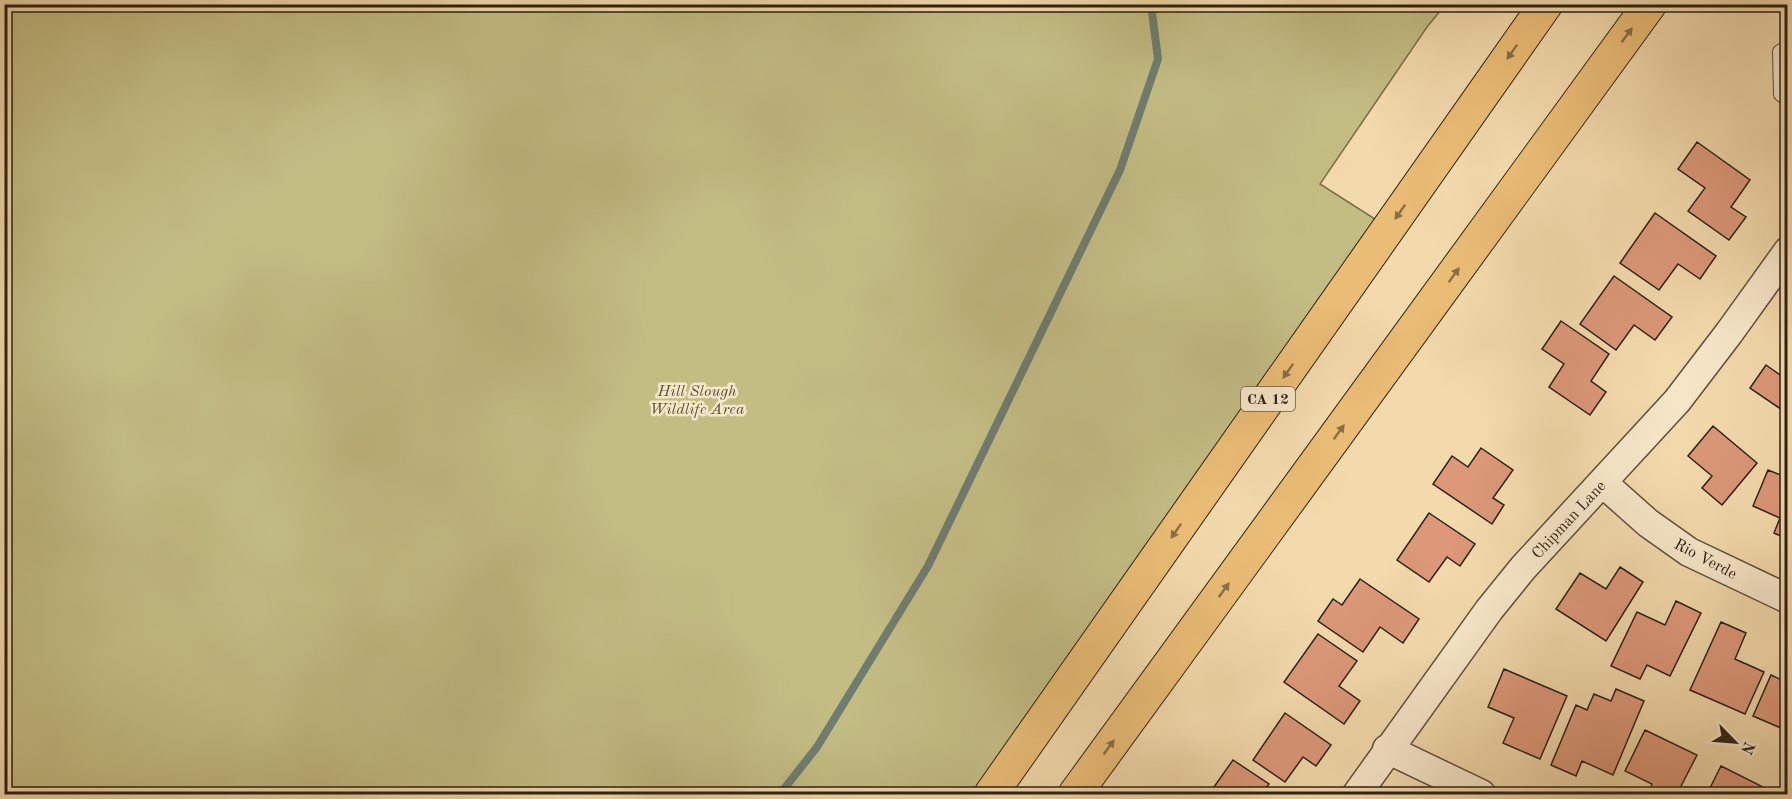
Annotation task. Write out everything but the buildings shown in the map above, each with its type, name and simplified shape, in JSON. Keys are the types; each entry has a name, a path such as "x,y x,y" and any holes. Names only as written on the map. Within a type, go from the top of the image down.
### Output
{"highway":[{"name":"CA 12","path":"991,795 1546,4"},
{"path":"1075,795 1650,4"}],"street":[{"name":"Chipman Lane","path":"1357,795 1502,593 1522,568 1677,401 1788,251"},
{"name":"Rio Verde","path":"1603,483 1648,523 1689,552 1788,599"},
{"path":"1388,749 1481,795"}],"lane":[{"path":"1788,47 1780,52 1781,94 1788,100"}],"green space":[{"name":"Hill Slough Wildlife Area","path":"5,5 1445,5 1427,27 1320,184 1389,228 992,794 5,794"}],"waterway":[{"path":"780,794 817,747 928,566 1120,170 1158,59 1151,4"}]}
